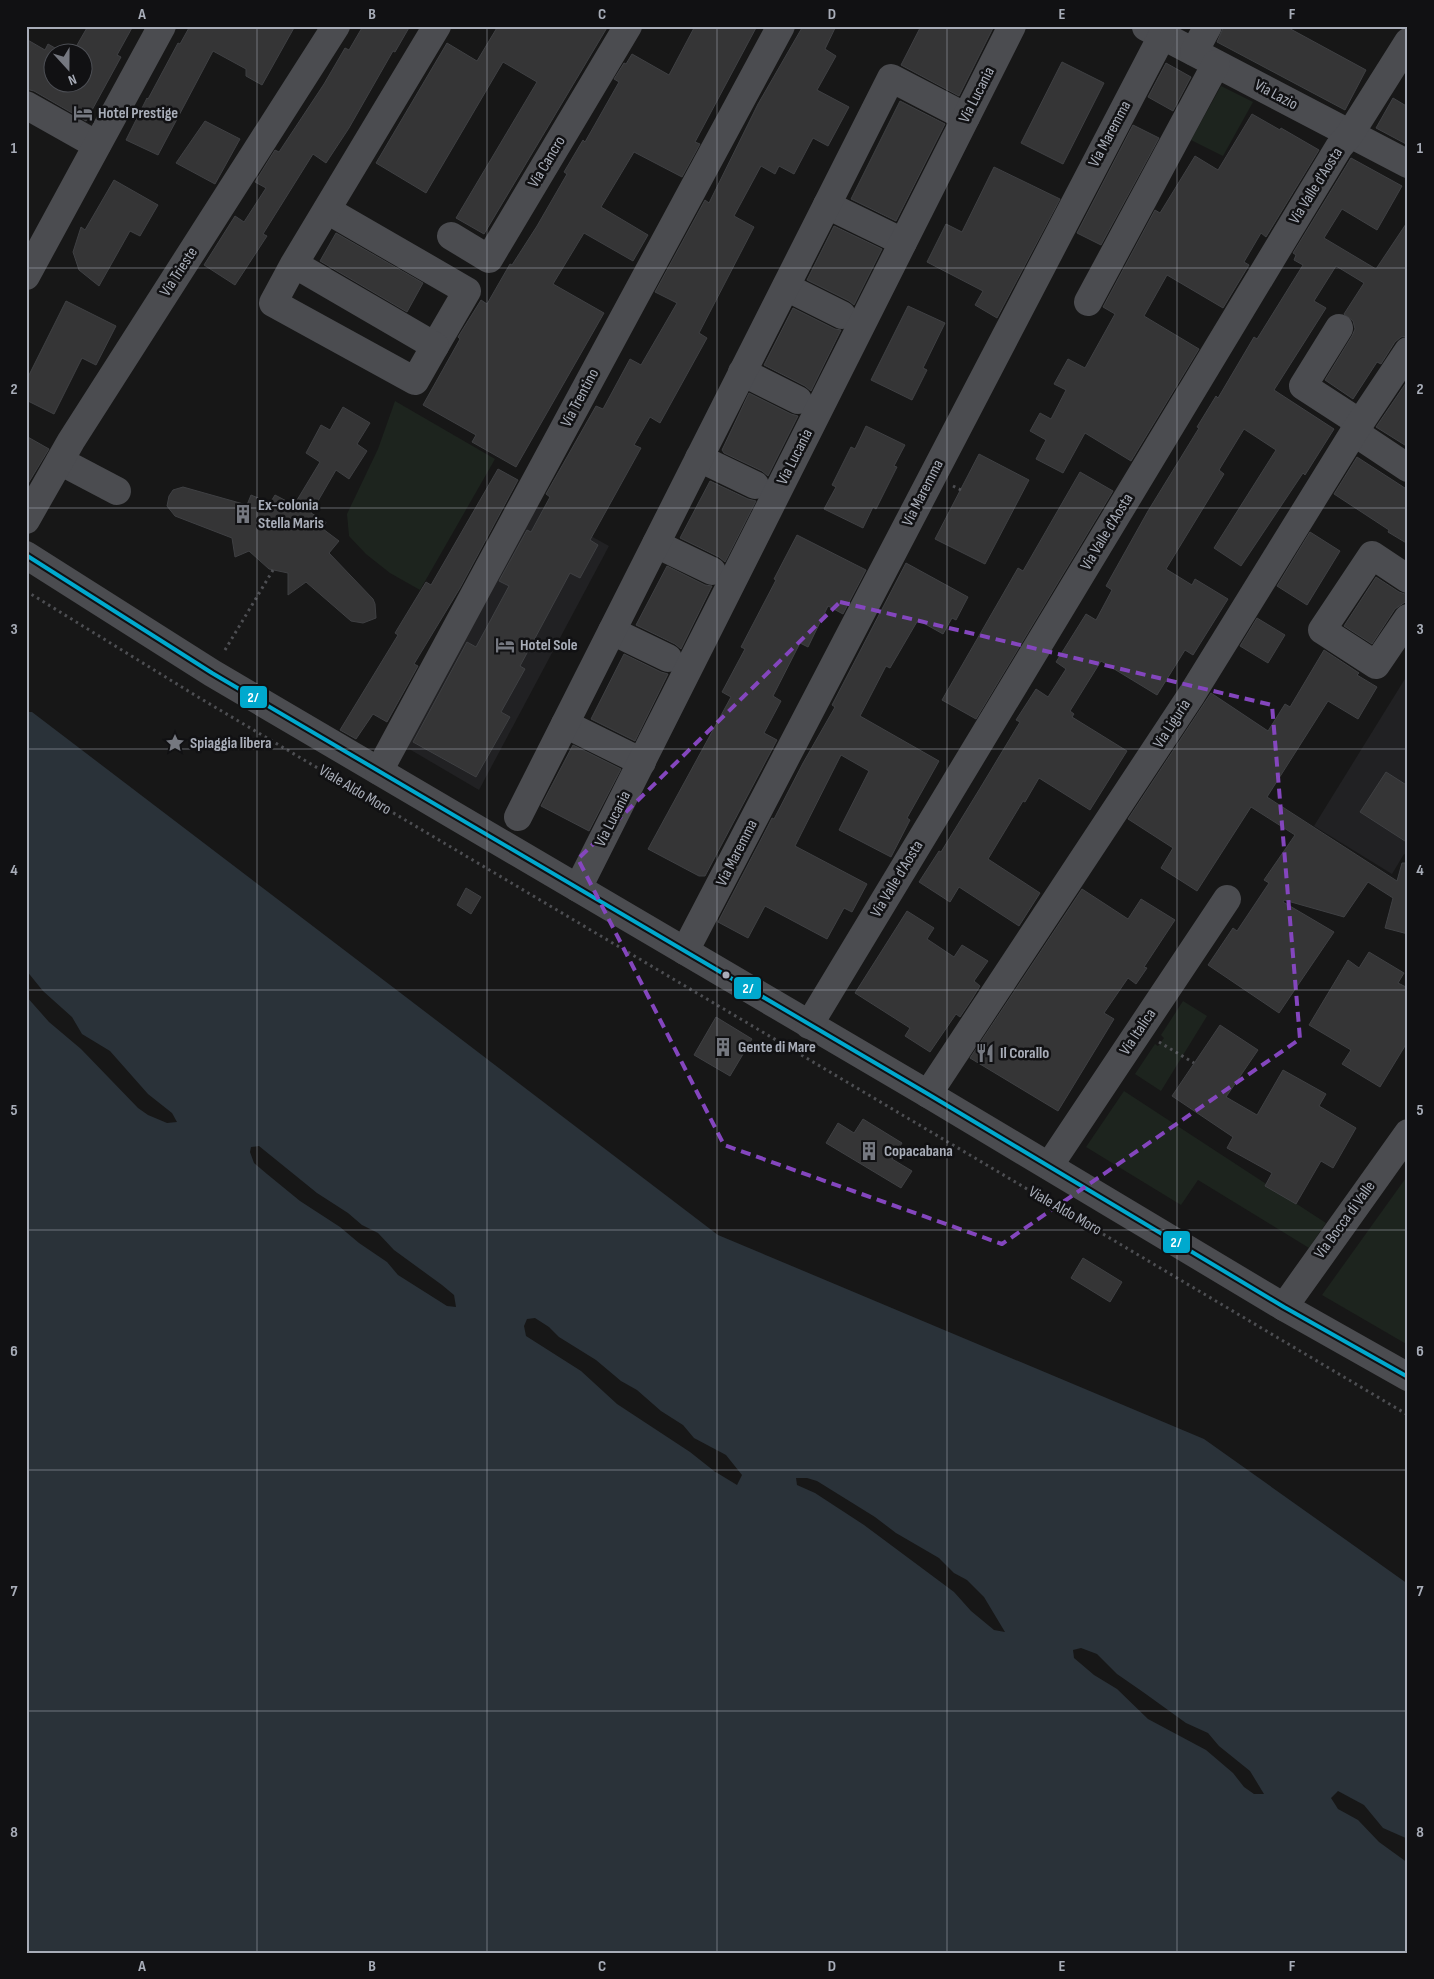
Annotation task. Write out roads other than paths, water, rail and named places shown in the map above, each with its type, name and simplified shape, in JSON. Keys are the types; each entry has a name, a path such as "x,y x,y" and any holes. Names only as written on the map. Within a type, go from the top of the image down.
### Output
{"street":[{"path":"26,276 162,26"},
{"name":"Via Trieste","path":"26,520 65,451 336,26"},
{"path":"327,210 468,291 415,381 273,303 294,264 437,26"},
{"name":"Via Cancro","path":"451,236 489,259 628,26"},
{"name":"Via Trentino","path":"379,771 781,26"},
{"name":"Via Lucania","path":"578,888 1012,26"},
{"path":"1088,302 1205,58 1208,26"},
{"name":"Via Lazio","path":"1153,31 1408,164"},
{"name":"Via Maremma","path":"685,951 1153,31"},
{"name":"Via Valle d'Aosta","path":"809,1025 1339,147 1350,134 1408,42"},
{"path":"518,817 891,78 966,117"},
{"path":"26,105 97,145"},
{"path":"827,205 903,242"},
{"path":"294,264 435,346"},
{"path":"786,287 842,315"},
{"path":"1339,328 1302,386 1408,468"},
{"name":"Via Liguria","path":"928,1094 1192,694 1357,427 1408,351"},
{"path":"742,372 798,400"},
{"path":"65,451 117,491"},
{"path":"699,458 755,485"},
{"path":"656,544 712,571"},
{"name":"Viale Aldo Moro","path":"26,555 212,673 928,1094 1284,1307 1408,1377"},
{"path":"1403,635 1376,665 1322,630 1372,555 1408,579"},
{"path":"612,631 668,658"},
{"path":"565,724 642,762"},
{"name":"Via Italica","path":"1049,1166 1227,899"},
{"name":"Via Bocca di Valle","path":"1284,1307 1408,1133"}],"place":[{"name":"Hotel Prestige","path":"83,113"},
{"name":"Ex-colonia Stella Maris","path":"243,514"},
{"name":"Hotel Sole","path":"505,645"},
{"name":"Spiaggia libera","path":"175,743"},
{"name":"Gente di Mare","path":"723,1047"},
{"name":"Il Corallo","path":"985,1053"},
{"name":"Copacabana","path":"869,1151"}]}
